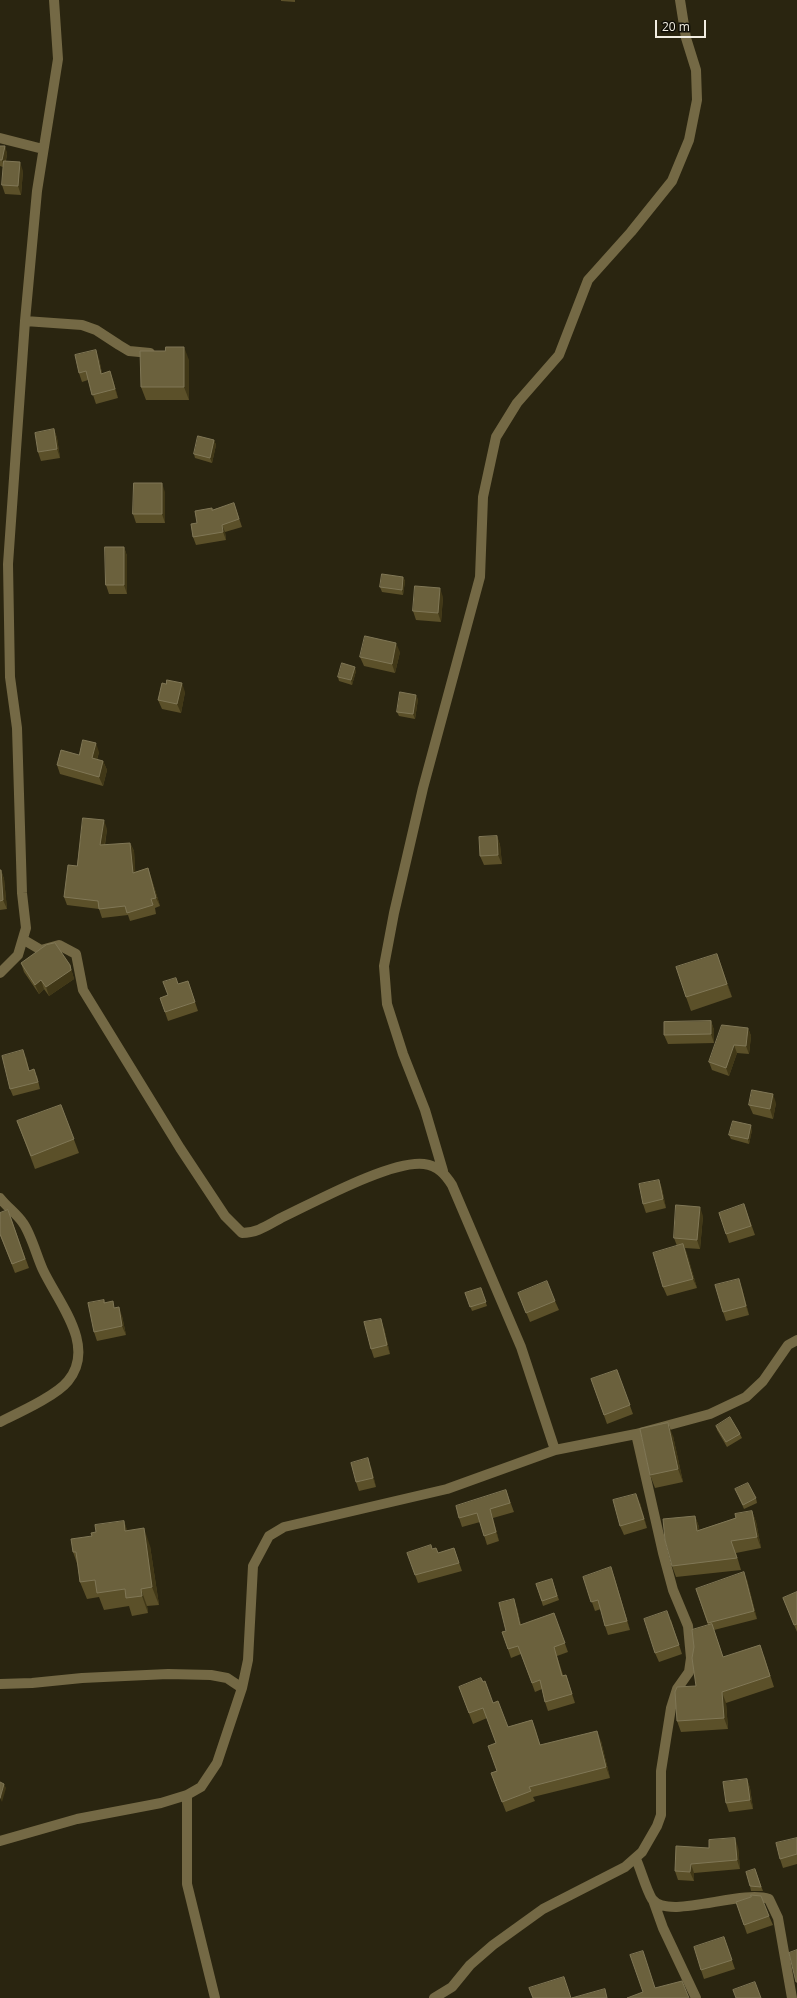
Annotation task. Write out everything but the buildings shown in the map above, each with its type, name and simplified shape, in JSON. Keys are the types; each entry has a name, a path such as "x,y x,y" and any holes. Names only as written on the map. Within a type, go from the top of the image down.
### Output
{"street":[{"path":"0,973 18,955 24,940 26,928 20,861 17,728 10,678 8,564 25,321 37,191 58,59 54,0"},
{"path":"555,1450 521,1347 452,1185 442,1171 424,1110 403,1054 387,1004 384,966 394,913 423,788 480,577 483,497 496,437 517,403 559,355 588,280 631,232 672,181 689,140 697,100 696,70 686,38 680,0"},
{"path":"0,138 43,149"},
{"path":"25,321 82,325 96,330 118,345 129,350 150,353"},
{"path":"24,940 42,950 59,945 76,954 83,990 184,1154 225,1216 242,1233 253,1233 312,1203 377,1173 404,1165 424,1164 442,1171"},
{"path":"0,1198 23,1223 47,1279 70,1319 79,1353 68,1382 51,1394 0,1422"},
{"path":"0,1841 78,1818 161,1803 187,1795 201,1787 217,1763 242,1688 248,1660 253,1566 269,1536 284,1527 447,1489 555,1450 636,1434 710,1414 746,1398 763,1381 788,1345 797,1340"},
{"path":"434,1998 452,1987 470,1964 492,1945 542,1909 625,1867 636,1859 657,1826 661,1815 661,1770 670,1708 677,1689 689,1672 691,1658 688,1626 673,1590 662,1553 636,1434"},
{"path":"0,1684 32,1683 82,1678 175,1674 211,1675 227,1678 242,1688"},
{"path":"187,1795 187,1884 215,1998"},
{"path":"636,1859 663,1928 696,1998"},
{"path":"653,1900 663,1906 680,1908 747,1896 761,1896 769,1899 778,1918 792,1998"}]}
